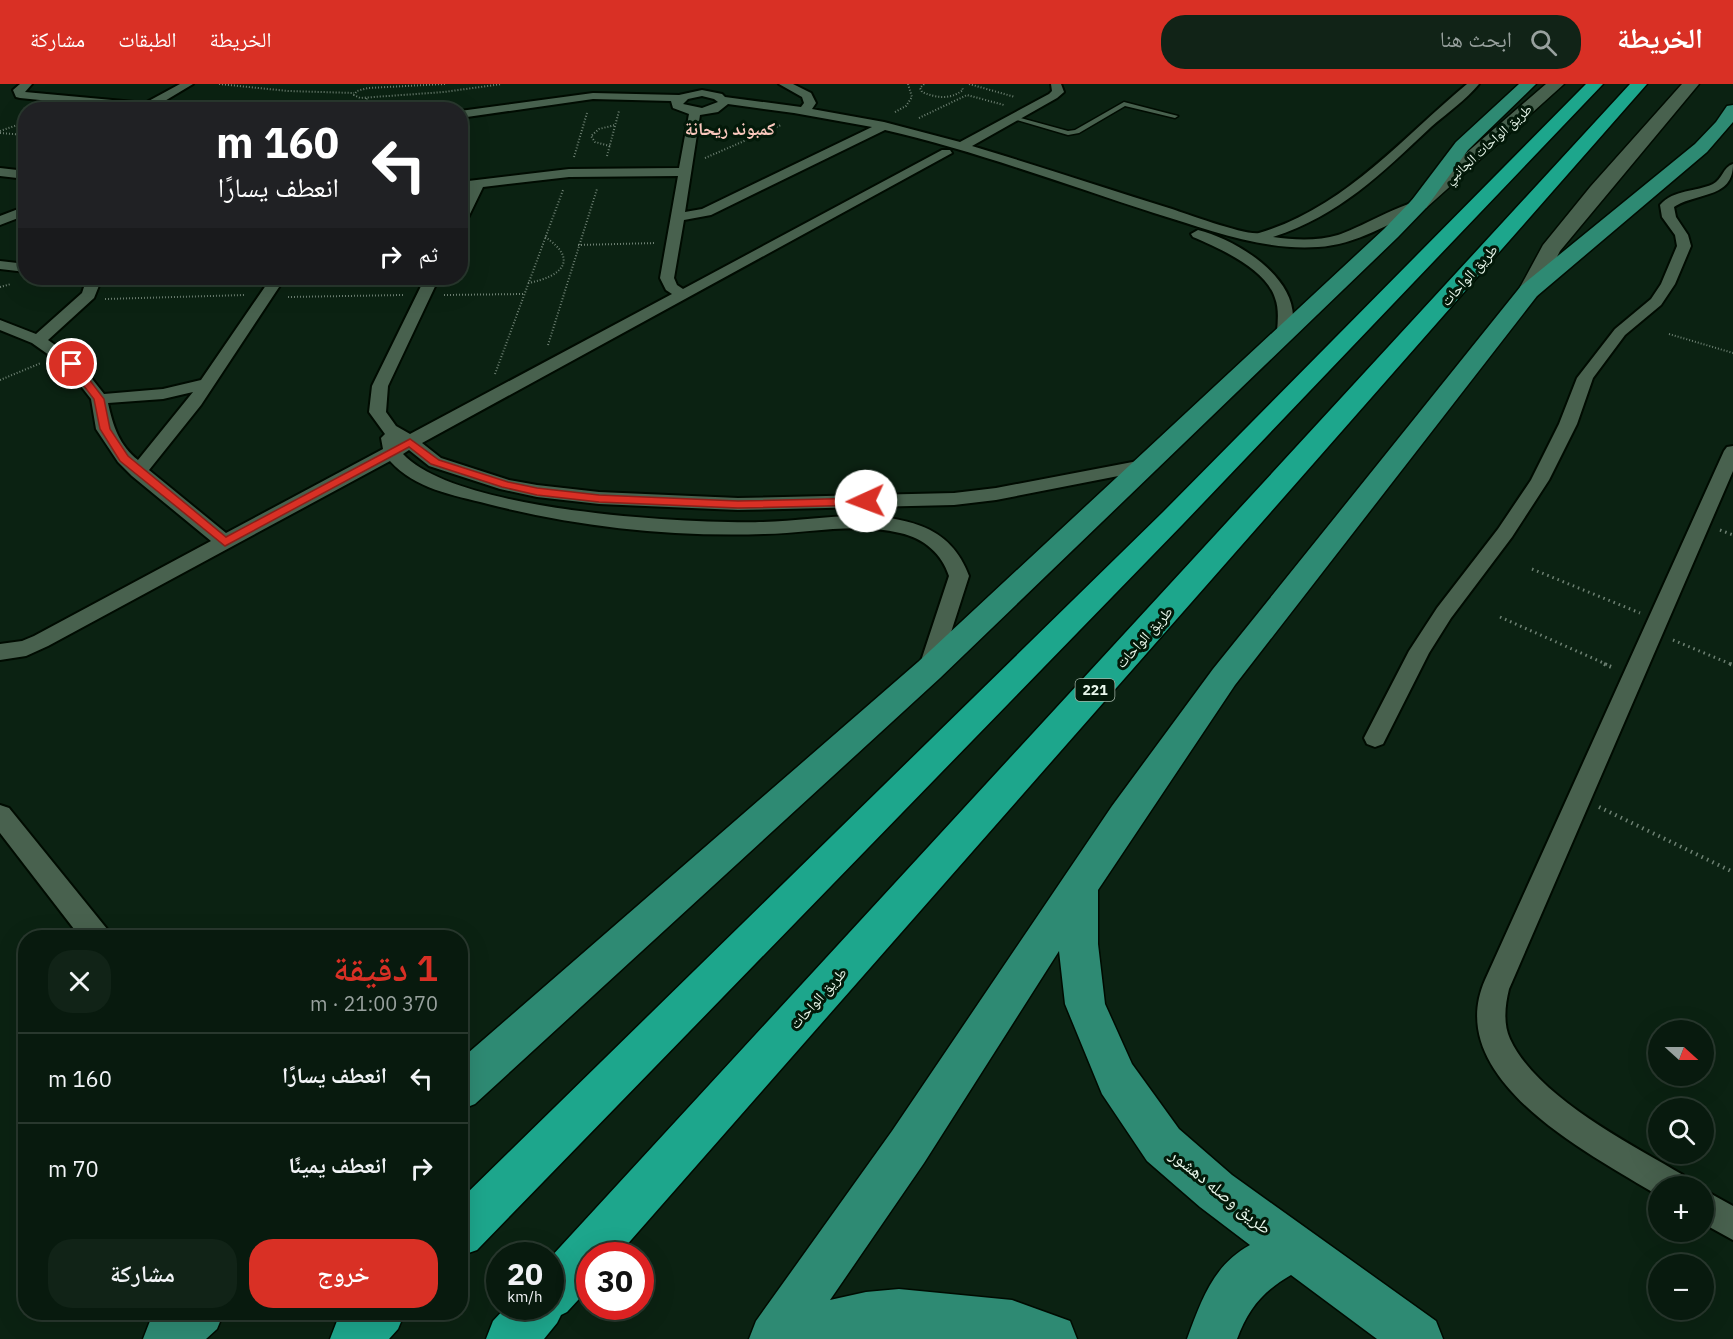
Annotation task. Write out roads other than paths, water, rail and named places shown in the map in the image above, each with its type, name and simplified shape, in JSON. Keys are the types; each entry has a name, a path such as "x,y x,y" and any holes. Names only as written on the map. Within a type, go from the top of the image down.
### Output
{"highway":[{"path":"468,1225 1052,641 1398,290 1595,84"},
{"name":"طريق الواحات","path":"564,1279 1639,84"},
{"path":"355,1339 373,1320"},
{"path":"511,1339 528,1320"}],"main road":[{"path":"468,1082 929,670 1419,204 1462,146 1528,84"},
{"path":"775,1337 908,1147 1170,751 1224,677 1529,291 1701,148 1722,126 1733,110"},
{"name":"طريق وصله دهشور","path":"1080,885 1078,944 1085,1004 1117,1079 1163,1145 1216,1191 1418,1339"},
{"path":"1212,1339 1222,1308 1239,1281 1258,1266 1293,1249"},
{"path":"775,1337 866,1317 899,1314 1012,1325 1052,1339"},
{"path":"168,1339 191,1320"}],"street":[{"path":"27,84 18,92 28,99"},
{"path":"156,102 188,84"},
{"path":"784,84 807,95 810,103 805,111"},
{"path":"0,652 26,648 41,641 954,150 1058,92 1056,84"},
{"path":"1255,237 1290,227 1348,196 1372,178 1423,128 1474,84"},
{"name":"طريق الواحات الجانبي","path":"1419,204 1556,84"},
{"path":"1529,291 1550,249 1598,190 1691,84"},
{"path":"468,120 590,103 678,101 703,89 714,94 722,104 781,115 881,128 954,150"},
{"path":"468,114 593,96 678,101"},
{"path":"8,102 28,99 80,102"},
{"path":"58,100 69,102"},
{"path":"678,101 680,108 695,112 722,104 805,111 881,128 1082,190 1203,224 1255,237 1296,243 1320,243 1341,239 1419,204"},
{"path":"683,295 668,283 695,112"},
{"path":"677,217 706,212 881,128"},
{"path":"1375,738 1420,651 1444,613 1505,533 1540,480 1563,434 1585,378 1620,332 1646,311 1662,293 1684,246 1683,237 1668,216 1668,205 1680,196 1720,186 1733,168"},
{"path":"468,185 569,173 685,170"},
{"path":"0,172 18,174"},
{"path":"468,203 478,184"},
{"path":"1082,190 1227,247 1263,273 1280,291 1284,305 1285,331"},
{"path":"0,221 18,213"},
{"path":"0,266 18,267"},
{"path":"38,340 84,299 93,289 93,285"},
{"path":"138,472 170,435 273,285"},
{"path":"429,285 380,386 377,412 390,430 410,442 435,462 506,485 599,498 738,504 954,499 996,494 1143,466"},
{"path":"0,325 38,340 60,355 82,375 99,399 105,429 113,444 138,472 225,542"},
{"path":"99,399 163,394 206,384"},
{"path":"390,430 392,452 417,475 462,491 525,507 594,519 665,526 740,529 879,524 913,530 933,539 948,552 959,576 929,670"},
{"path":"1656,1176 1534,1097 1511,1069 1496,1040 1491,1013 1495,989 1733,451"},
{"path":"525,507 537,491"},
{"path":"0,815 92,930"},
{"path":"1714,1212 1733,1224"}],"lane":[{"path":"1013,118 1068,134 1077,132 1124,104 1175,116"}],"district":[{"name":"كمبوند ريحانة","path":"730,128"}]}
